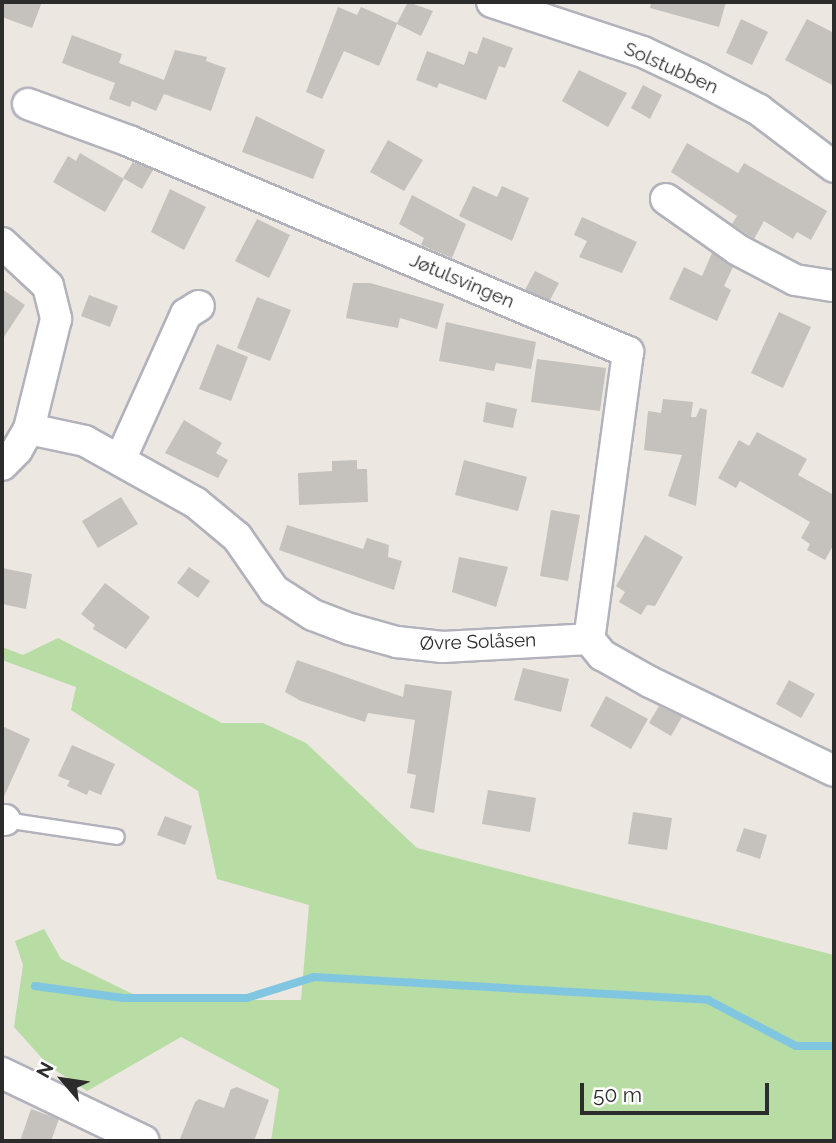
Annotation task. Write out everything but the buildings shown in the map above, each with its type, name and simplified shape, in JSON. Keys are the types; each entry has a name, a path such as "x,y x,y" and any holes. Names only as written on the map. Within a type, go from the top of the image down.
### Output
{"street":[{"name":"Solstubben","path":"492,2 643,52 700,79 759,110 834,167"},
{"name":"Jøtulsvingen","path":"29,104 130,141 628,352 589,639"},
{"path":"666,200 738,250 795,280 834,286"},
{"path":"2,243 36,272 56,308 53,345 29,429 18,450 2,465"},
{"path":"121,458 186,314 199,306"},
{"name":"Øvre Solåsen","path":"29,429 71,437 121,458 219,518 274,590 313,615 350,629 397,642 443,647 589,639"},
{"path":"589,639 602,655 650,682 834,771"},
{"path":"2,1073 144,1141"}],"lane":[{"path":"3,820 117,837"}],"green space":[{"path":"58,638 222,723 263,723 306,743 417,848 834,955 834,1141 271,1141 279,1089 181,1037 87,1091 49,1066 14,1027 23,965 15,941 44,929 61,959 145,1000 301,1000 309,905 217,879 198,791 71,710 76,687 2,660 2,647 23,655"}],"waterway":[{"path":"35,986 123,998 247,998 314,977 708,1000 796,1046 834,1046"}]}
